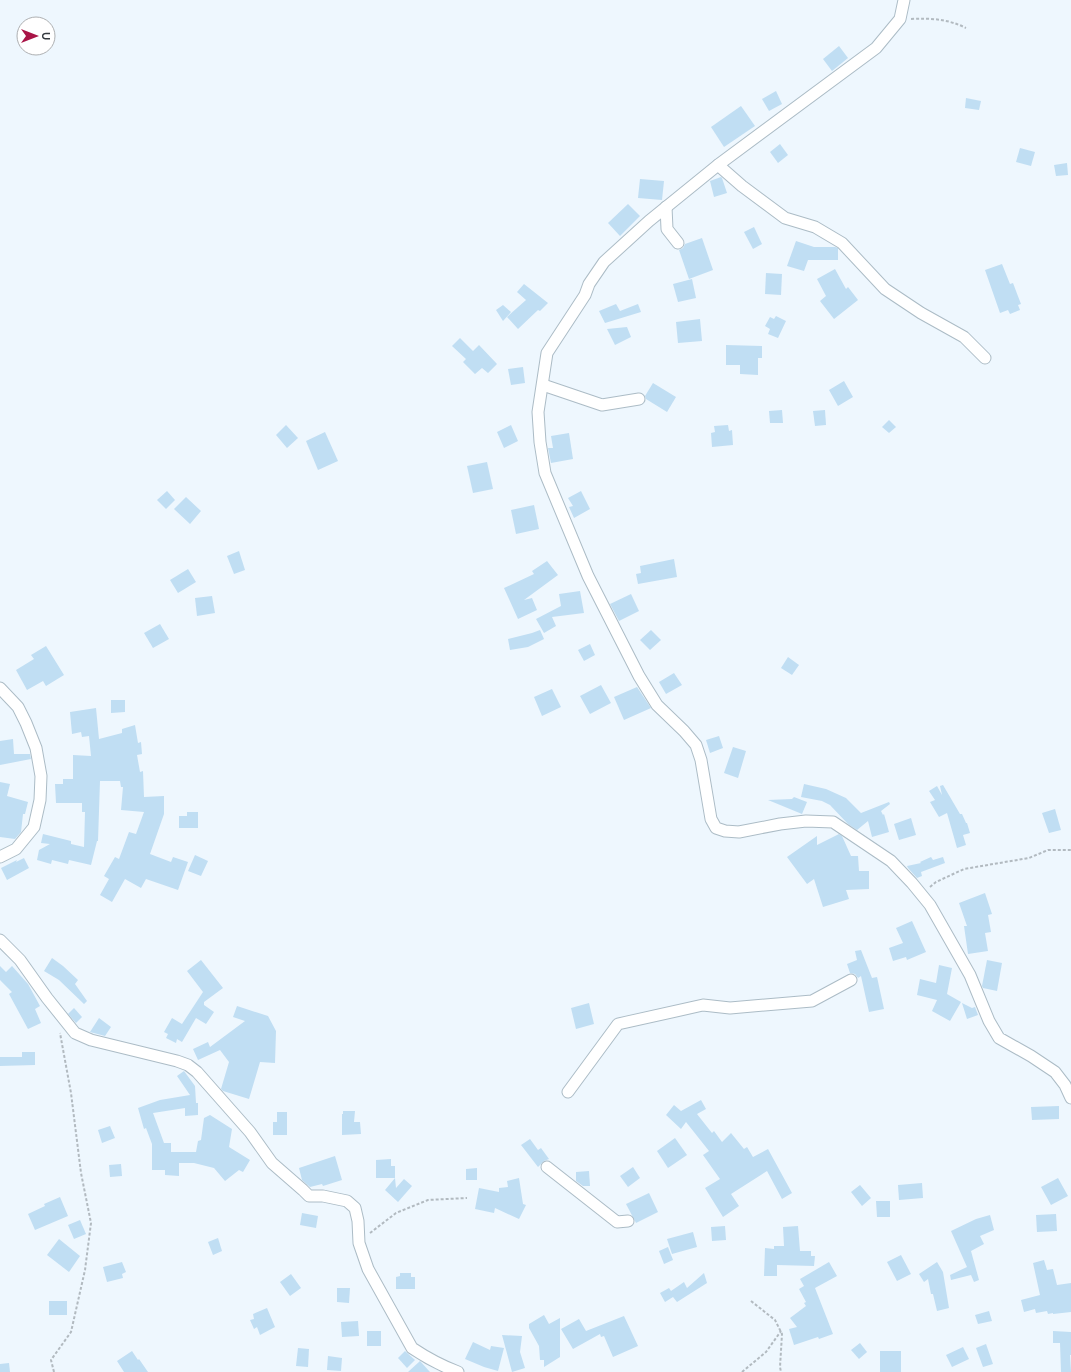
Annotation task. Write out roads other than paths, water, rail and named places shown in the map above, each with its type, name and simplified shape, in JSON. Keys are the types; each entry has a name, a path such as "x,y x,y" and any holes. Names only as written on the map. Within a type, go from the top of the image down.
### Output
{"street":[{"path":"904,0 900,19 876,48 718,165 648,221 604,262 589,284 585,295 547,353 538,412 540,442 545,473 588,576 639,676 657,705 696,745 701,760 711,819 716,828 725,831 739,832 780,824 799,822 833,822 890,861 912,883 930,905 970,975 989,1021 999,1038 1031,1056 1055,1072 1065,1085 1071,1098"},
{"path":"718,165 742,186 785,218 815,227 842,243 885,289 921,313 964,337 985,358"},
{"path":"666,207 667,229 678,243"},
{"path":"543,385 602,405 639,399"},
{"path":"0,688 18,707 26,722 36,748 41,776 40,800 34,827 16,849 0,856"},
{"path":"0,940 20,960 47,998 75,1033 91,1040 188,1065 197,1072 250,1132 272,1162 310,1196 323,1196 347,1201 356,1208 359,1243 368,1269 412,1348 436,1363 458,1372"},
{"path":"568,1092 618,1024 703,1005 730,1008 812,1001 851,980"},
{"path":"547,1167 617,1222 628,1221"}]}
